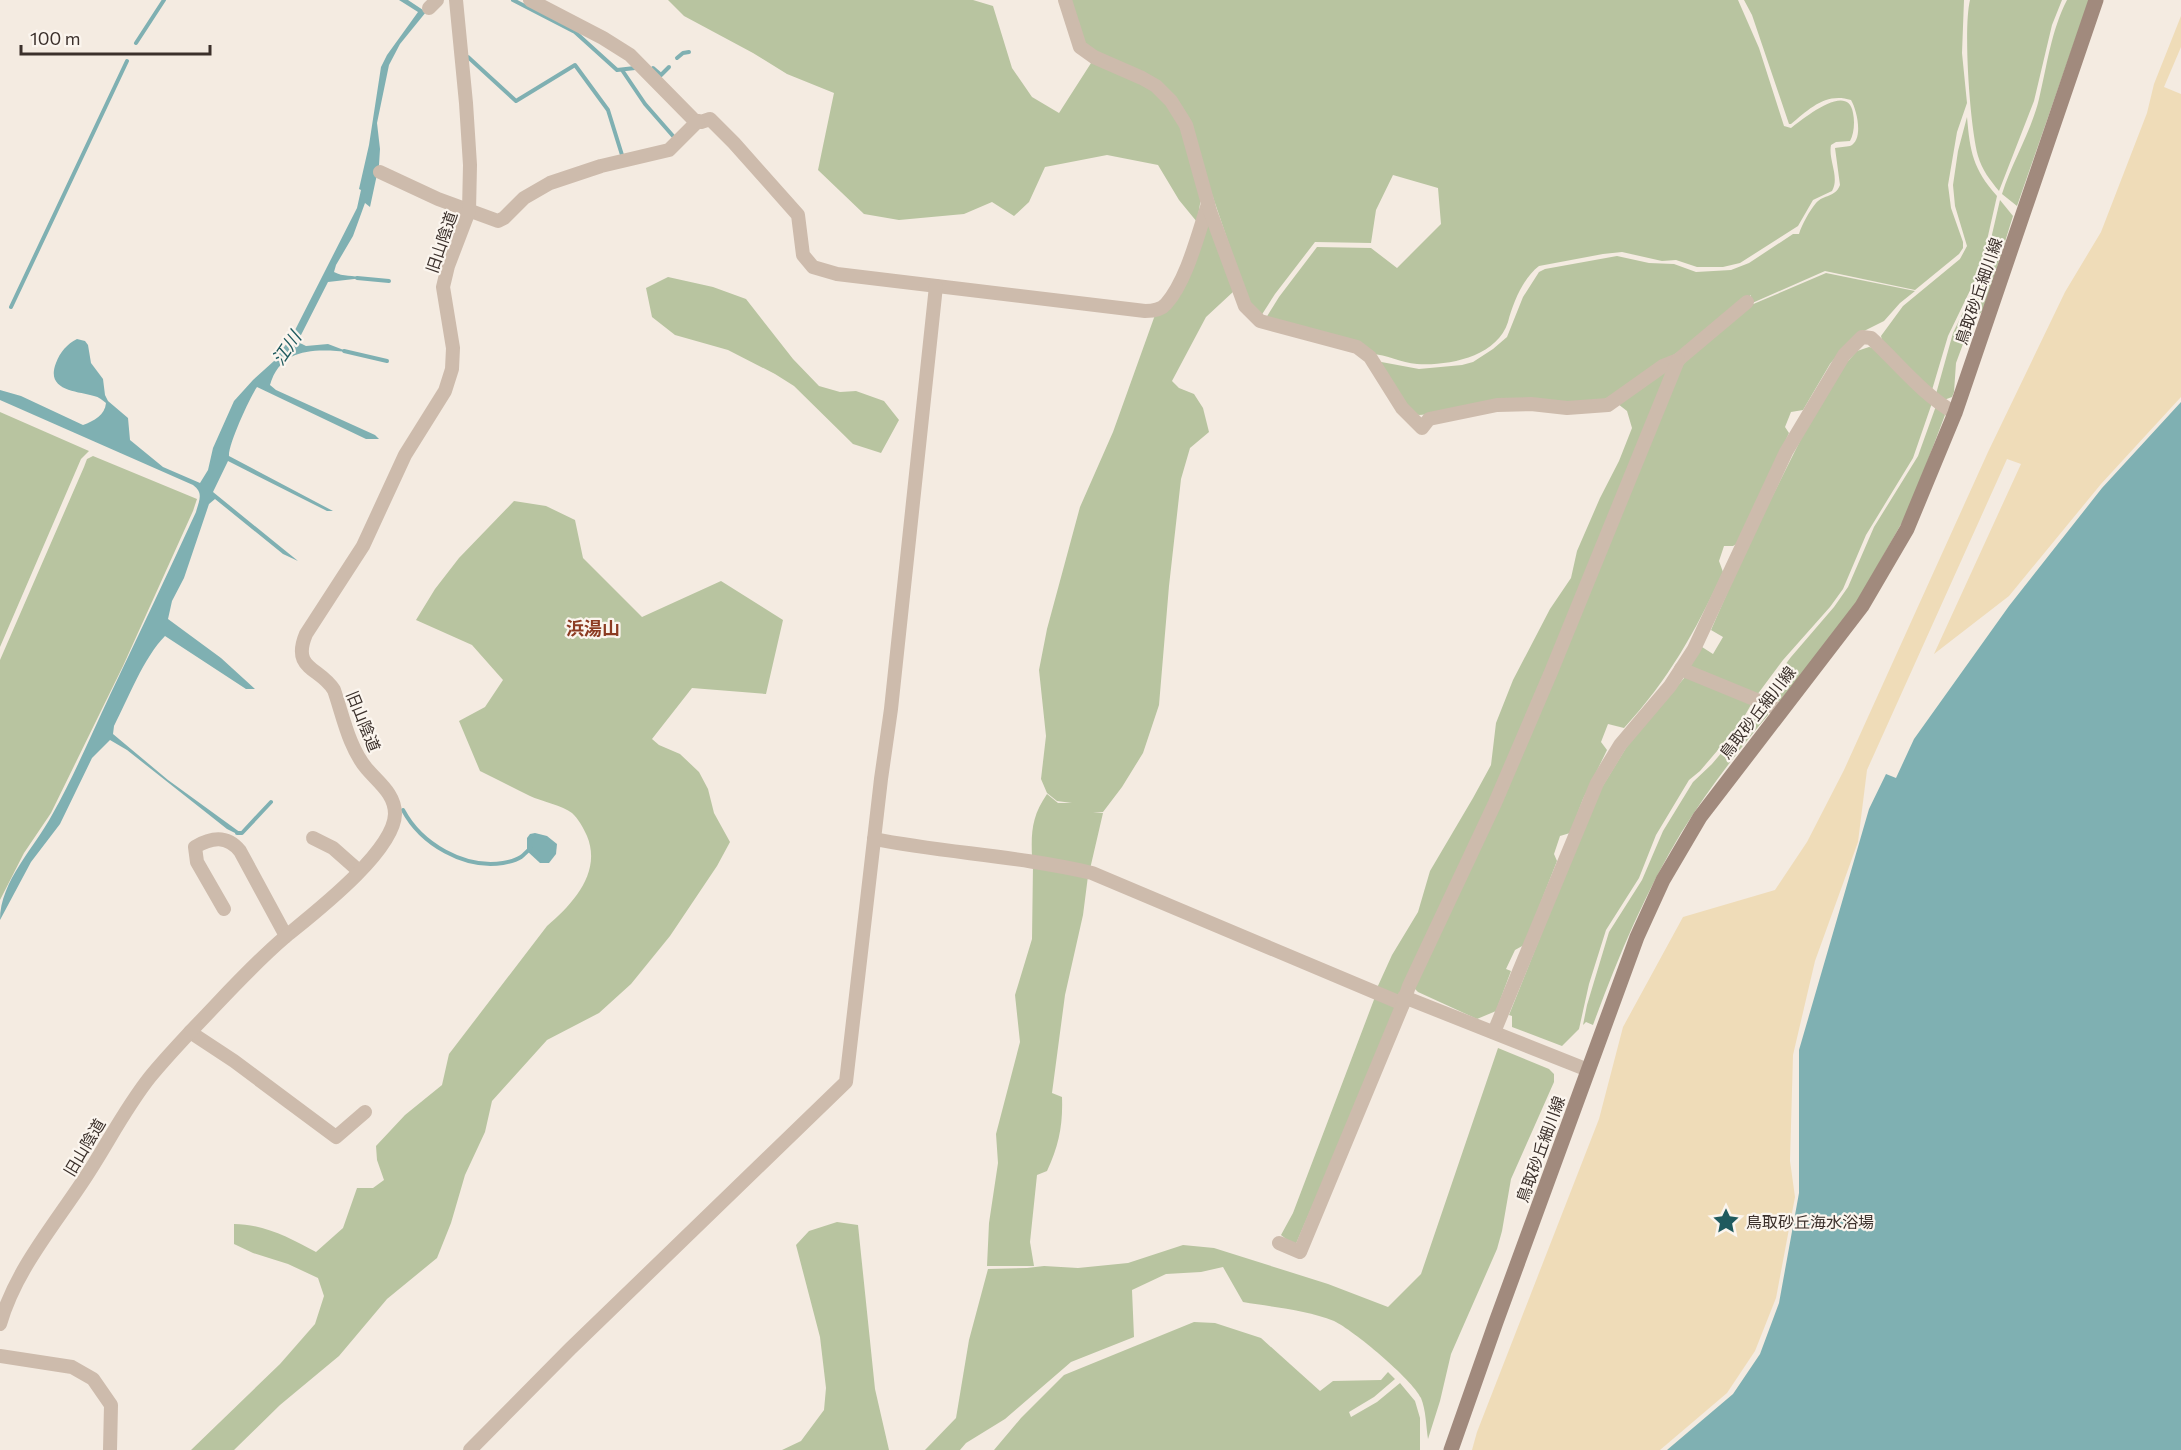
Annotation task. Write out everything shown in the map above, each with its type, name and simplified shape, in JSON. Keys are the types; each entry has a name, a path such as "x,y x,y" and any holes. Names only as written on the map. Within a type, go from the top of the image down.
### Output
{"main road":[{"name":"鳥取砂丘細川線","path":"1451,1450 1637,937 1663,880 1700,817 1862,606 1907,529 1956,413 2096,0"}],"street":[{"name":"旧山陰道","path":"0,1324 16,1281 149,1078 232,986 286,936 327,904 359,871 381,844 395,817 394,803 387,791 365,767 350,740 330,683 305,663 301,654 306,634 363,546 405,455 445,391 452,369 453,348 443,287 448,266 470,212 466,103 456,0"},
{"path":"530,0 603,38 630,55 694,120 710,119 734,142 798,215 803,255 813,267 837,274 1145,311 1156,310 1166,305 1178,286 1208,204"},
{"path":"1065,0 1080,47 1094,57 1156,86 1171,101 1186,125 1208,204 1245,306 1260,321 1357,347 1370,357 1402,408 1422,428 1429,419 1497,405 1531,404 1567,408 1608,405 1663,366 1678,360 1747,302"},
{"path":"380,172 470,212 479,213 498,221 524,198 550,183 601,166 669,150 698,121"},
{"path":"478,1447 570,1349 846,1082 891,709 936,286"},
{"path":"1494,1032 1597,783 1620,744 1670,686 1694,649 1786,452 1844,355 1862,337 1871,338 1917,385 1940,404 1956,413"},
{"path":"1279,1243 1300,1252 1404,1000 1523,737 1678,360"},
{"path":"1680,669 1781,710"},
{"path":"313,838 333,848 359,871"},
{"path":"224,909 197,862 195,847 202,843 227,839 234,843 240,851 286,936"},
{"path":"874,839 904,845 1055,864 1092,873 1404,1000 1494,1032 1588,1070"},
{"path":"190,1032 234,1061 336,1137 365,1112"},
{"path":"0,1356 72,1367 93,1378 111,1405 110,1450"}],"green space":[{"path":"668,0 973,0 993,6 1012,68 1032,97 1059,113 1093,60 1155,89 1180,122 1201,198 1197,222 1179,200 1158,165 1107,155 1045,167 1029,202 1014,216 992,202 964,214 899,220 864,214 818,170 834,93 787,74 684,16"},
{"path":"1068,0 1738,0 1759,48 1784,126 1791,128 1814,111 1834,102 1843,101 1849,104 1853,113 1853,131 1850,141 1836,142 1831,145 1835,180 1832,191 1813,200 1798,226 1740,263 1723,267 1697,267 1676,260 1662,261 1622,252 1539,266 1523,284 1508,322 1494,344 1457,361 1411,363 1371,354 1266,318 1317,247 1371,248 1397,268 1441,224 1438,188 1393,175 1376,210 1371,243 1315,242 1261,316 1250,306 1184,112 1084,46"},
{"path":"1744,0 1964,0 1962,53 1967,103 1957,132 1948,185 1951,208 1963,242 1963,248 1959,254 1915,290 1825,271 1750,304 1751,295 1689,345 1602,401 1419,415 1409,412 1376,361 1419,369 1473,362 1507,337 1523,297 1539,272 1617,256 1649,263 1674,264 1696,272 1731,270 1749,263 1793,234 1799,234 1806,217 1816,203 1838,189 1840,185 1835,148 1850,146 1857,138 1857,117 1851,100 1834,98 1818,103 1789,124 1752,15"},
{"path":"1970,0 2062,0 2052,25 2034,101 1999,191 1982,166 1975,142 1967,54"},
{"path":"2067,0 2089,0 2017,206 2002,194 2036,111 2053,36"},
{"path":"1967,117 1974,160 1997,196 1983,258 1976,278 1948,336 1932,390 1882,340 1881,336 1903,306 1960,259 1967,246 1955,206 1953,185 1958,151"},
{"path":"2000,200 2013,216 1984,309 1970,325 1956,363 1954,392 1952,397 1944,400 1936,394 1953,333 1984,269"},
{"path":"1207,213 1234,291 1206,317 1172,381 1179,388 1194,394 1203,408 1209,432 1190,448 1181,479 1159,705 1143,753 1103,812 1093,812 1103,813 1090,869 1032,857 1034,824 1038,809 1047,794 1058,803 1072,803 1057,801 1047,793 1041,779 1046,736 1039,670 1047,629 1080,507 1113,432 1155,315 1160,313"},
{"path":"1826,273 1915,291 1900,303 1884,321 1856,335 1830,364 1803,410 1791,412 1785,427 1789,433 1738,543 1733,546 1724,546 1719,561 1723,572 1680,654 1655,691 1624,728 1608,724 1601,742 1607,750 1583,799 1570,833 1560,836 1554,854 1557,861 1524,945 1515,950 1506,969 1511,971 1496,1011 1477,1019 1418,992 1414,988 1680,368 1751,305"},
{"path":"668,277 713,287 746,299 793,359 819,386 840,392 856,391 884,401 899,420 881,453 853,444 794,386 775,374 728,350 675,335 652,317 646,288"},
{"path":"1869,347 1874,348 1932,403 1913,458 1866,535 1843,589 1783,660 1757,695 1690,666 1702,647 1713,654 1723,637 1711,630 1749,543 1807,427 1841,369 1857,351"},
{"path":"1670,366 1670,371 1483,819 1401,991 1398,995 1377,988 1392,955 1418,912 1430,871 1491,765 1496,723 1513,680 1550,609 1571,578 1577,551 1632,428 1627,411 1618,404"},
{"path":"1936,406 1945,415 1909,510 1865,588 1846,619 1780,701 1773,702 1761,697 1848,587 1874,527 1918,456"},
{"path":"0,412 89,451 81,459 0,647"},
{"path":"93,456 197,499 123,666 51,813 24,853 0,900 0,660 87,459"},
{"path":"514,501 546,506 575,520 583,558 642,617 721,581 783,620 766,694 692,688 652,739 659,745 680,754 699,772 708,789 714,813 730,842 717,866 670,936 631,984 599,1013 547,1040 492,1101 485,1132 465,1175 451,1223 437,1258 387,1299 339,1356 280,1405 234,1450 191,1450 280,1364 315,1324 324,1296 318,1278 234,1244 234,1224 266,1229 316,1252 343,1228 357,1188 373,1188 384,1180 377,1160 376,1146 405,1115 442,1085 449,1054 547,926 575,897 588,874 591,849 586,833 574,815 568,810 530,796 480,771 459,721 485,707 503,680 472,645 416,620 435,589 459,558"},
{"path":"1685,677 1752,703 1740,724 1700,771 1689,780 1656,835 1639,878 1606,930 1589,984 1579,1029 1562,1046 1512,1027 1512,1016 1509,1015 1596,797 1629,743"},
{"path":"1757,705 1768,709 1768,715 1723,772 1681,833 1655,879 1633,927 1593,1025 1586,1022 1583,1025 1609,932 1642,880 1663,831 1693,782 1712,764 1744,726"},
{"path":"1033,865 1088,876 1083,915 1065,995 1052,1093 1062,1097 1061,1126 1055,1152 1047,1171 1037,1175 1030,1242 1034,1266 987,1266 989,1223 998,1163 996,1134 1020,1042 1015,995 1032,939"},
{"path":"1375,997 1398,1007 1295,1246 1281,1235 1293,1213"},
{"path":"1498,1048 1549,1069 1554,1074 1554,1082 1511,1179 1497,1249 1451,1354 1428,1439 1421,1398 1406,1379 1381,1356 1343,1326 1324,1317 1243,1302 1223,1267 1201,1272 1166,1274 1132,1290 1134,1337 1071,1362 1005,1419 966,1443 960,1450 925,1450 956,1418 969,1340 988,1269 1044,1266 1078,1268 1128,1263 1183,1245 1214,1248 1328,1284 1388,1307 1421,1274"},
{"path":"837,1222 858,1225 875,1389 889,1450 782,1450 801,1441 824,1410 826,1388 820,1337 796,1245 809,1231"},
{"path":"1194,1322 1215,1323 1261,1338 1320,1391 1333,1381 1381,1380 1388,1372 1395,1379 1374,1397 1349,1412 1351,1417 1377,1402 1400,1383 1415,1401 1420,1418 1420,1450 994,1450 1021,1418 1064,1375"}],"sand":[{"path":"2181,16 2181,47 2164,87 2181,94 2181,397 2101,484 2009,596 1934,654 2021,464 2007,459 1867,770 1858,842 1815,961 1793,1055 1790,1161 1795,1197 1776,1298 1755,1351 1727,1393 1660,1450 1472,1450 1599,1119 1623,1027 1683,917 1775,890 1807,842 1844,770 1988,452 2065,292 2101,232 2147,113 2154,84"}],"water":[{"name":"江川","path":"399,0 408,0 426,12 400,44 389,65 377,123 379,165 370,207 365,203 353,236 334,272 363,278 328,282 300,337 300,343 306,346 328,344 349,352 312,351 291,357 282,363 270,385 276,390 375,435 379,439 366,439 257,387 236,432 229,456 333,511 327,511 228,461 213,492 298,561 283,554 215,499 209,504 184,578 172,601 168,619 221,658 255,689 246,689 165,636 143,667 114,726 113,734 168,780 241,833 237,834 227,829 127,750 110,740 92,758 60,824 31,862 0,920 6,892 12,878 45,827 68,785 196,512 200,497 199,491 193,485 0,400 0,390 21,396 83,425 95,419 104,411 106,403 96,396 64,388 55,379 54,372 58,359 67,346 77,339 85,341 88,345 91,363 103,379 108,401 128,418 130,440 163,467 200,483 208,470 213,448 234,401 274,361 292,336 357,208 381,67 418,12"},
{"path":"2181,402 2181,1450 1667,1450 1733,1394 1760,1354 1779,1303 1799,1193 1799,1050 1869,809 1886,774 1896,778 1914,739 2009,606 2102,488"},
{"path":"530,834 547,836 557,844 556,854 549,863 540,863 527,851 527,838"}],"waterway":[{"path":"136,43 164,0"},
{"path":"513,0 575,32 617,70 635,68"},
{"path":"677,58 689,52"},
{"path":"468,57 516,101 575,65 608,110 622,155"},
{"path":"11,307 127,61"},
{"path":"653,68 661,75 669,67"},
{"path":"622,70 645,104 673,136"},
{"path":"357,278 389,281"},
{"path":"344,351 387,361"},
{"path":"237,833 242,833 271,802"},
{"path":"403,810 411,822 432,843 459,858 488,864 503,863 519,858 531,848"}],"place":[{"name":"鳥取砂丘海水浴場","path":"1726,1221"}],"district":[{"name":"浜湯山","path":"593,628"}]}
